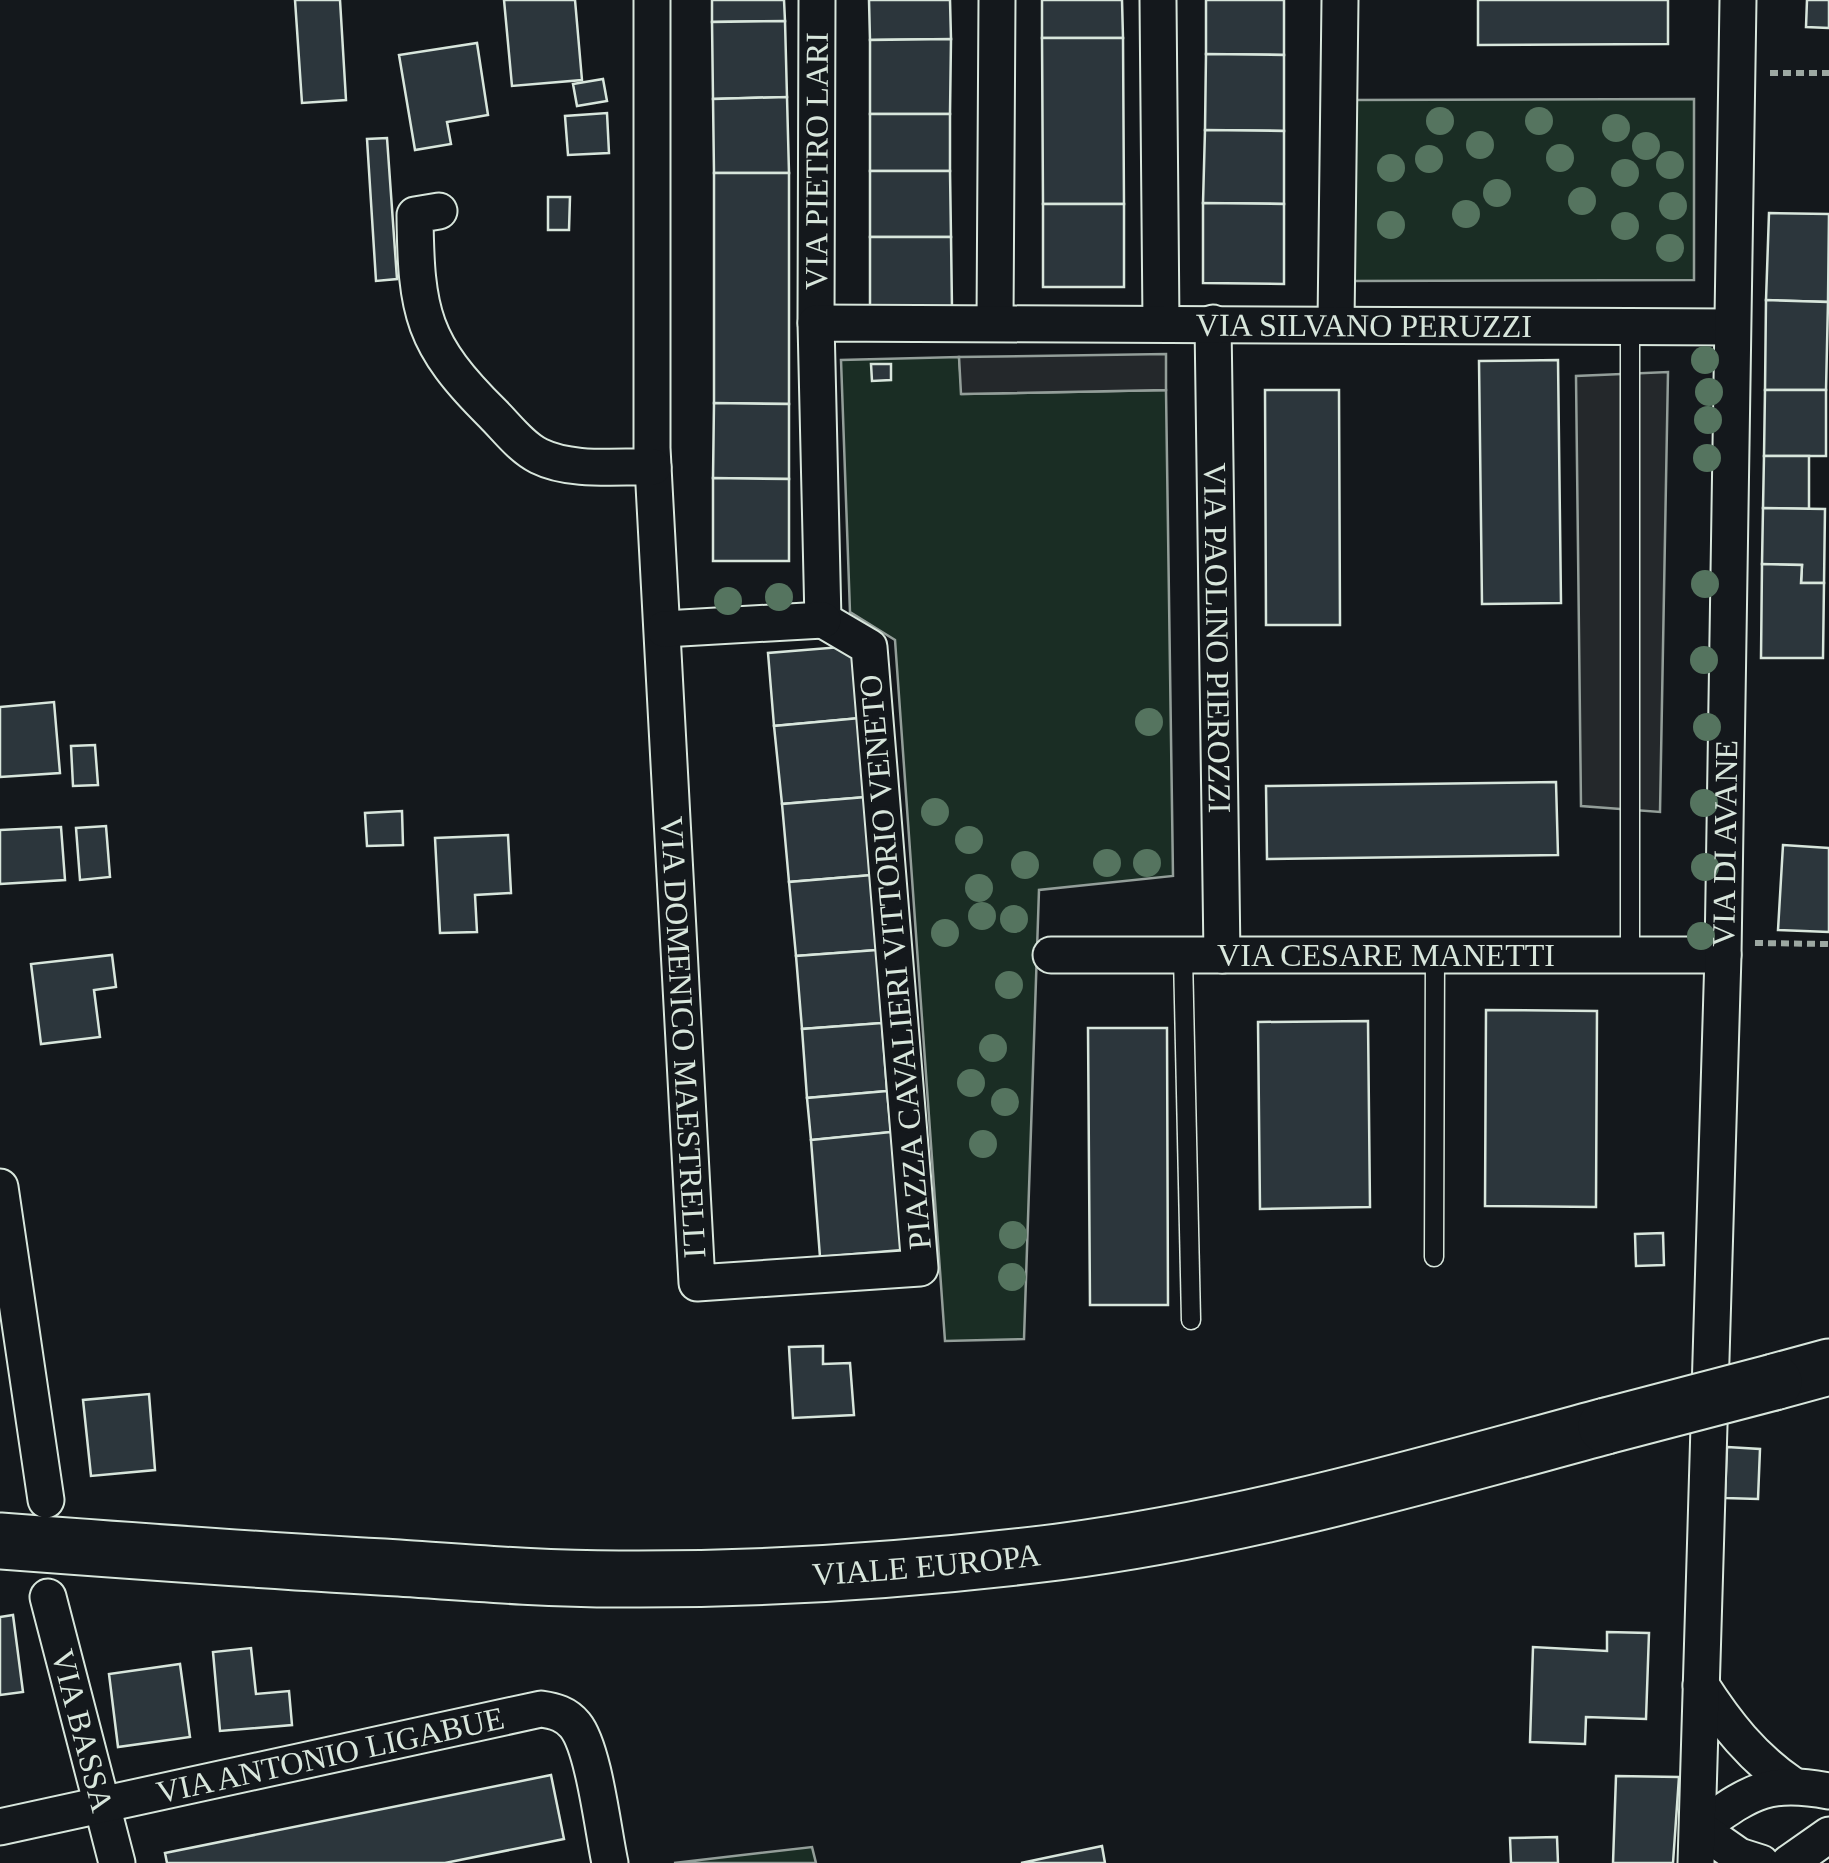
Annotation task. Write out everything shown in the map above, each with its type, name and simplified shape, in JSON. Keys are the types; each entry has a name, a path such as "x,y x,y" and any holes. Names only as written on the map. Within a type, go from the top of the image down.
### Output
{"main road":[{"name":"VIALE EUROPA","path":"0,1541 546,1577 686,1579 844,1573 1062,1552 1247,1519 1829,1367"}],"street":[{"name":"VIA DOMENICO MAESTRELLI","path":"652,0 653,466 698,1283 920,1268"},
{"name":"VIA PIETRO LARI","path":"816,0 816,323"},
{"path":"664,629 823,620 816,323 995,322 997,0"},
{"path":"1158,0 1161,322"},
{"path":"1336,323 1340,0"},
{"name":"VIA DI AVANE","path":"1696,1863 1723,949 1738,0"},
{"path":"439,212 415,216 419,302 431,339 468,390 540,456 568,464 653,466"},
{"name":"VIA SILVANO PERUZZI","path":"995,322 1731,327"},
{"name":"VIA PAOLINO PIEROZZI","path":"1213,323 1222,955"},
{"name":"PIAZZA CAVALIERI VITTORIO VENETO","path":"823,620 869,647 920,1268"},
{"name":"VIA CESARE MANETTI","path":"1051,955 1630,954 1723,949"},
{"path":"0,1187 46,1500"},
{"name":"VIA BASSA","path":"48,1598 117,1863"},
{"path":"1701,1684 1728,1726 1764,1765 1790,1784"},
{"name":"VIA ANTONIO LIGABUE","path":"0,1827 525,1711 558,1711 575,1725 585,1744 610,1863"},
{"path":"1760,1863 1739,1856 1698,1828 1754,1793 1790,1784 1829,1791"},
{"path":"1789,1863 1829,1835"}],"lane":[{"path":"1630,326 1630,954"},
{"path":"1434,954 1434,1257"},
{"path":"1183,956 1191,1320"}],"path":[{"path":"1737,72 1829,73"},
{"path":"1723,949 1829,944"}],"green space":[{"path":"1694,99 1694,280 1350,281 1350,100"},
{"path":"959,357 962,394 1166,390 1173,876 1039,890 1024,1339 945,1341 895,640 850,612 841,360"},
{"path":"812,1847 816,1863 674,1863"}],"shaded area":[{"path":"1166,354 1166,390 961,394 959,357"},
{"path":"1668,372 1660,812 1581,806 1576,376"}],"building":[{"path":"295,0 340,0 346,100 302,103"},
{"path":"504,0 575,0 582,80 512,86"},
{"path":"712,0 784,0 785,21 712,22"},
{"path":"869,0 950,0 951,39 870,40"},
{"path":"1042,0 1122,0 1123,38 1042,38"},
{"path":"1206,0 1284,0 1284,55 1206,54"},
{"path":"1478,0 1668,0 1668,44 1478,45"},
{"path":"1807,0 1829,0 1829,28 1806,27"},
{"path":"785,21 787,97 713,99 712,22"},
{"path":"1042,38 1123,38 1124,204 1043,204"},
{"path":"951,39 950,114 870,114 870,40"},
{"path":"477,43 488,115 447,122 451,144 415,150 399,55"},
{"path":"1206,54 1284,55 1284,131 1205,130"},
{"path":"603,79 607,101 577,106 573,84"},
{"path":"787,97 789,173 714,173 713,99"},
{"path":"607,113 609,153 568,155 565,116"},
{"path":"870,114 950,114 950,171 870,171"},
{"path":"1205,130 1284,131 1284,204 1203,203"},
{"path":"387,138 397,279 376,281 367,139"},
{"path":"870,171 950,171 951,237 870,237"},
{"path":"714,173 789,173 789,404 714,403"},
{"path":"548,197 570,197 569,230 548,230"},
{"path":"1203,203 1284,204 1284,284 1203,283"},
{"path":"1043,204 1124,204 1124,287 1043,287"},
{"path":"1769,213 1829,214 1828,302 1766,300"},
{"path":"870,237 951,237 952,309 870,310"},
{"path":"1766,300 1828,302 1826,390 1765,390"},
{"path":"1558,360 1561,603 1482,604 1479,361"},
{"path":"871,364 891,364 891,380 872,381"},
{"path":"1265,390 1339,390 1340,625 1266,625"},
{"path":"1765,390 1826,390 1826,456 1764,456"},
{"path":"714,403 789,404 789,479 713,478"},
{"path":"1764,456 1809,456 1809,509 1763,508"},
{"path":"713,478 789,479 789,561 713,561"},
{"path":"1763,508 1825,509 1824,583 1801,583 1802,565 1762,564"},
{"path":"1762,564 1802,565 1801,583 1824,583 1823,658 1761,658"},
{"path":"853,646 860,718 774,726 768,653"},
{"path":"54,702 60,773 0,777 0,707"},
{"path":"860,718 866,797 782,804 774,726"},
{"path":"95,745 98,785 73,786 71,746"},
{"path":"1556,782 1558,855 1267,859 1266,786"},
{"path":"866,797 872,875 789,882 782,804"},
{"path":"402,811 403,845 367,846 365,813"},
{"path":"106,826 110,877 80,880 76,828"},
{"path":"61,827 65,880 0,884 0,830"},
{"path":"508,835 511,893 475,895 477,932 440,933 435,838"},
{"path":"1783,845 1829,848 1829,932 1778,930"},
{"path":"872,875 877,950 796,956 789,882"},
{"path":"877,950 882,1023 802,1029 796,956"},
{"path":"112,955 116,987 94,990 100,1037 41,1044 31,964"},
{"path":"1486,1010 1597,1011 1596,1207 1485,1206"},
{"path":"1368,1021 1370,1207 1260,1209 1258,1022"},
{"path":"882,1023 887,1091 807,1098 802,1029"},
{"path":"1088,1028 1167,1028 1168,1305 1090,1305"},
{"path":"887,1091 891,1132 811,1140 807,1098"},
{"path":"891,1132 902,1250 820,1257 811,1140"},
{"path":"1663,1233 1664,1265 1636,1266 1635,1234"},
{"path":"823,1346 823,1364 850,1363 854,1415 793,1418 789,1347"},
{"path":"149,1394 155,1470 91,1476 83,1400"},
{"path":"1727,1447 1760,1449 1758,1499 1725,1498"},
{"path":"13,1615 23,1692 0,1695 0,1617"},
{"path":"1607,1632 1649,1633 1646,1719 1586,1717 1585,1744 1530,1742 1533,1647 1607,1651"},
{"path":"251,1648 256,1694 289,1691 292,1725 220,1731 213,1652"},
{"path":"180,1664 190,1737 118,1747 109,1674"},
{"path":"551,1775 564,1839 445,1863 167,1863 165,1853"},
{"path":"1616,1776 1679,1777 1673,1863 1613,1863"},
{"path":"1557,1837 1558,1863 1511,1863 1510,1838"},
{"path":"1102,1846 1105,1863 1021,1863"}]}
